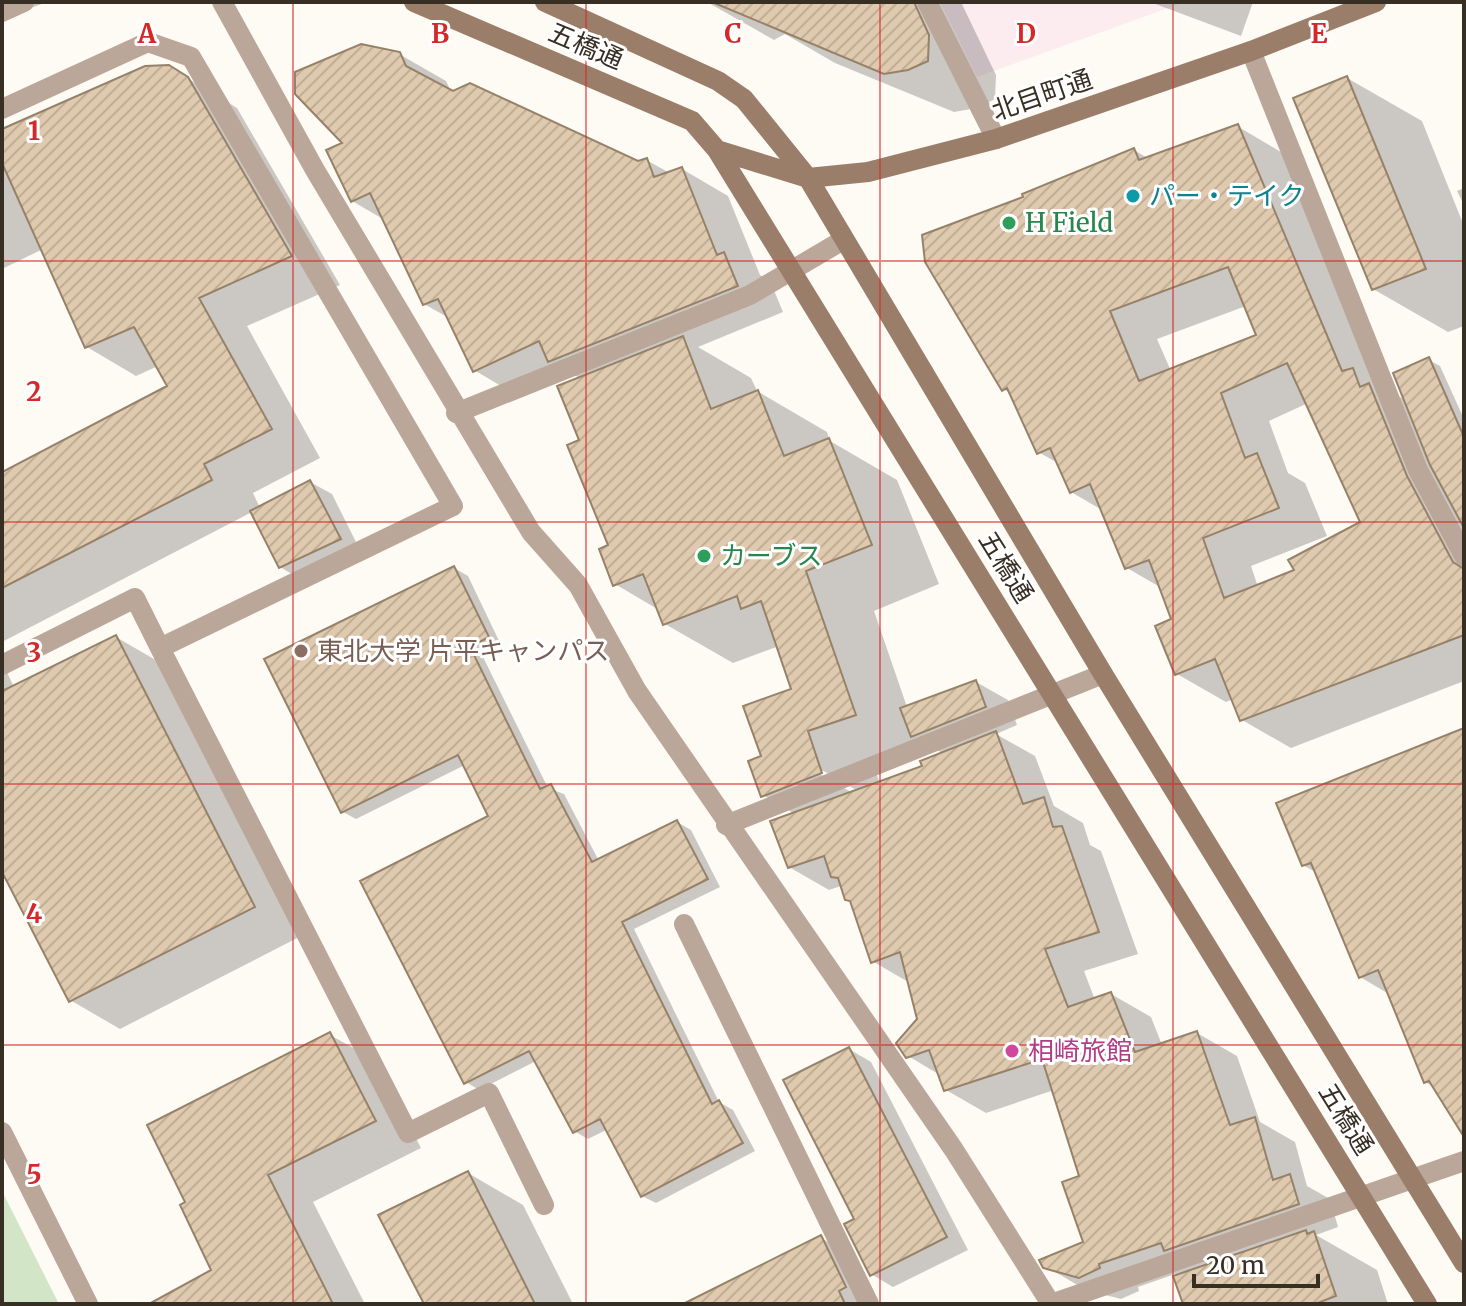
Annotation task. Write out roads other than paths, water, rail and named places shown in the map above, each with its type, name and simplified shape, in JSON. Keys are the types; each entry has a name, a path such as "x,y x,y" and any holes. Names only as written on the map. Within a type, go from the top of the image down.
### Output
{"street":[{"path":"2,12 24,2"},
{"path":"222,2 456,413 531,532 578,585 637,691 726,825 954,1150 1050,1304 1464,1161"},
{"name":"五橋通","path":"414,2 692,121 717,150 1427,1304"},
{"name":"五橋通","path":"545,2 578,9 718,81 744,99 808,178 1103,674 1464,1263"},
{"path":"927,2 996,139"},
{"name":"北目町通","path":"717,150 808,178 868,172 996,139 1251,51 1376,2"},
{"path":"2,109 148,42 191,57 453,506 160,648"},
{"path":"1251,51 1418,470 1464,556"},
{"path":"456,413 750,295 843,240"},
{"path":"2,665 135,598 408,1133 489,1093 544,1205"},
{"path":"726,825 1103,674"},
{"path":"684,924 869,1304"},
{"path":"2,1132 88,1304"}],"place":[{"name":"パー・テイク","path":"1133,196"},
{"name":"H Field","path":"1009,223"},
{"name":"カーブス","path":"704,556"},
{"name":"東北大学 片平キャンパス","path":"301,651"},
{"name":"相崎旅館","path":"1012,1051"}]}
